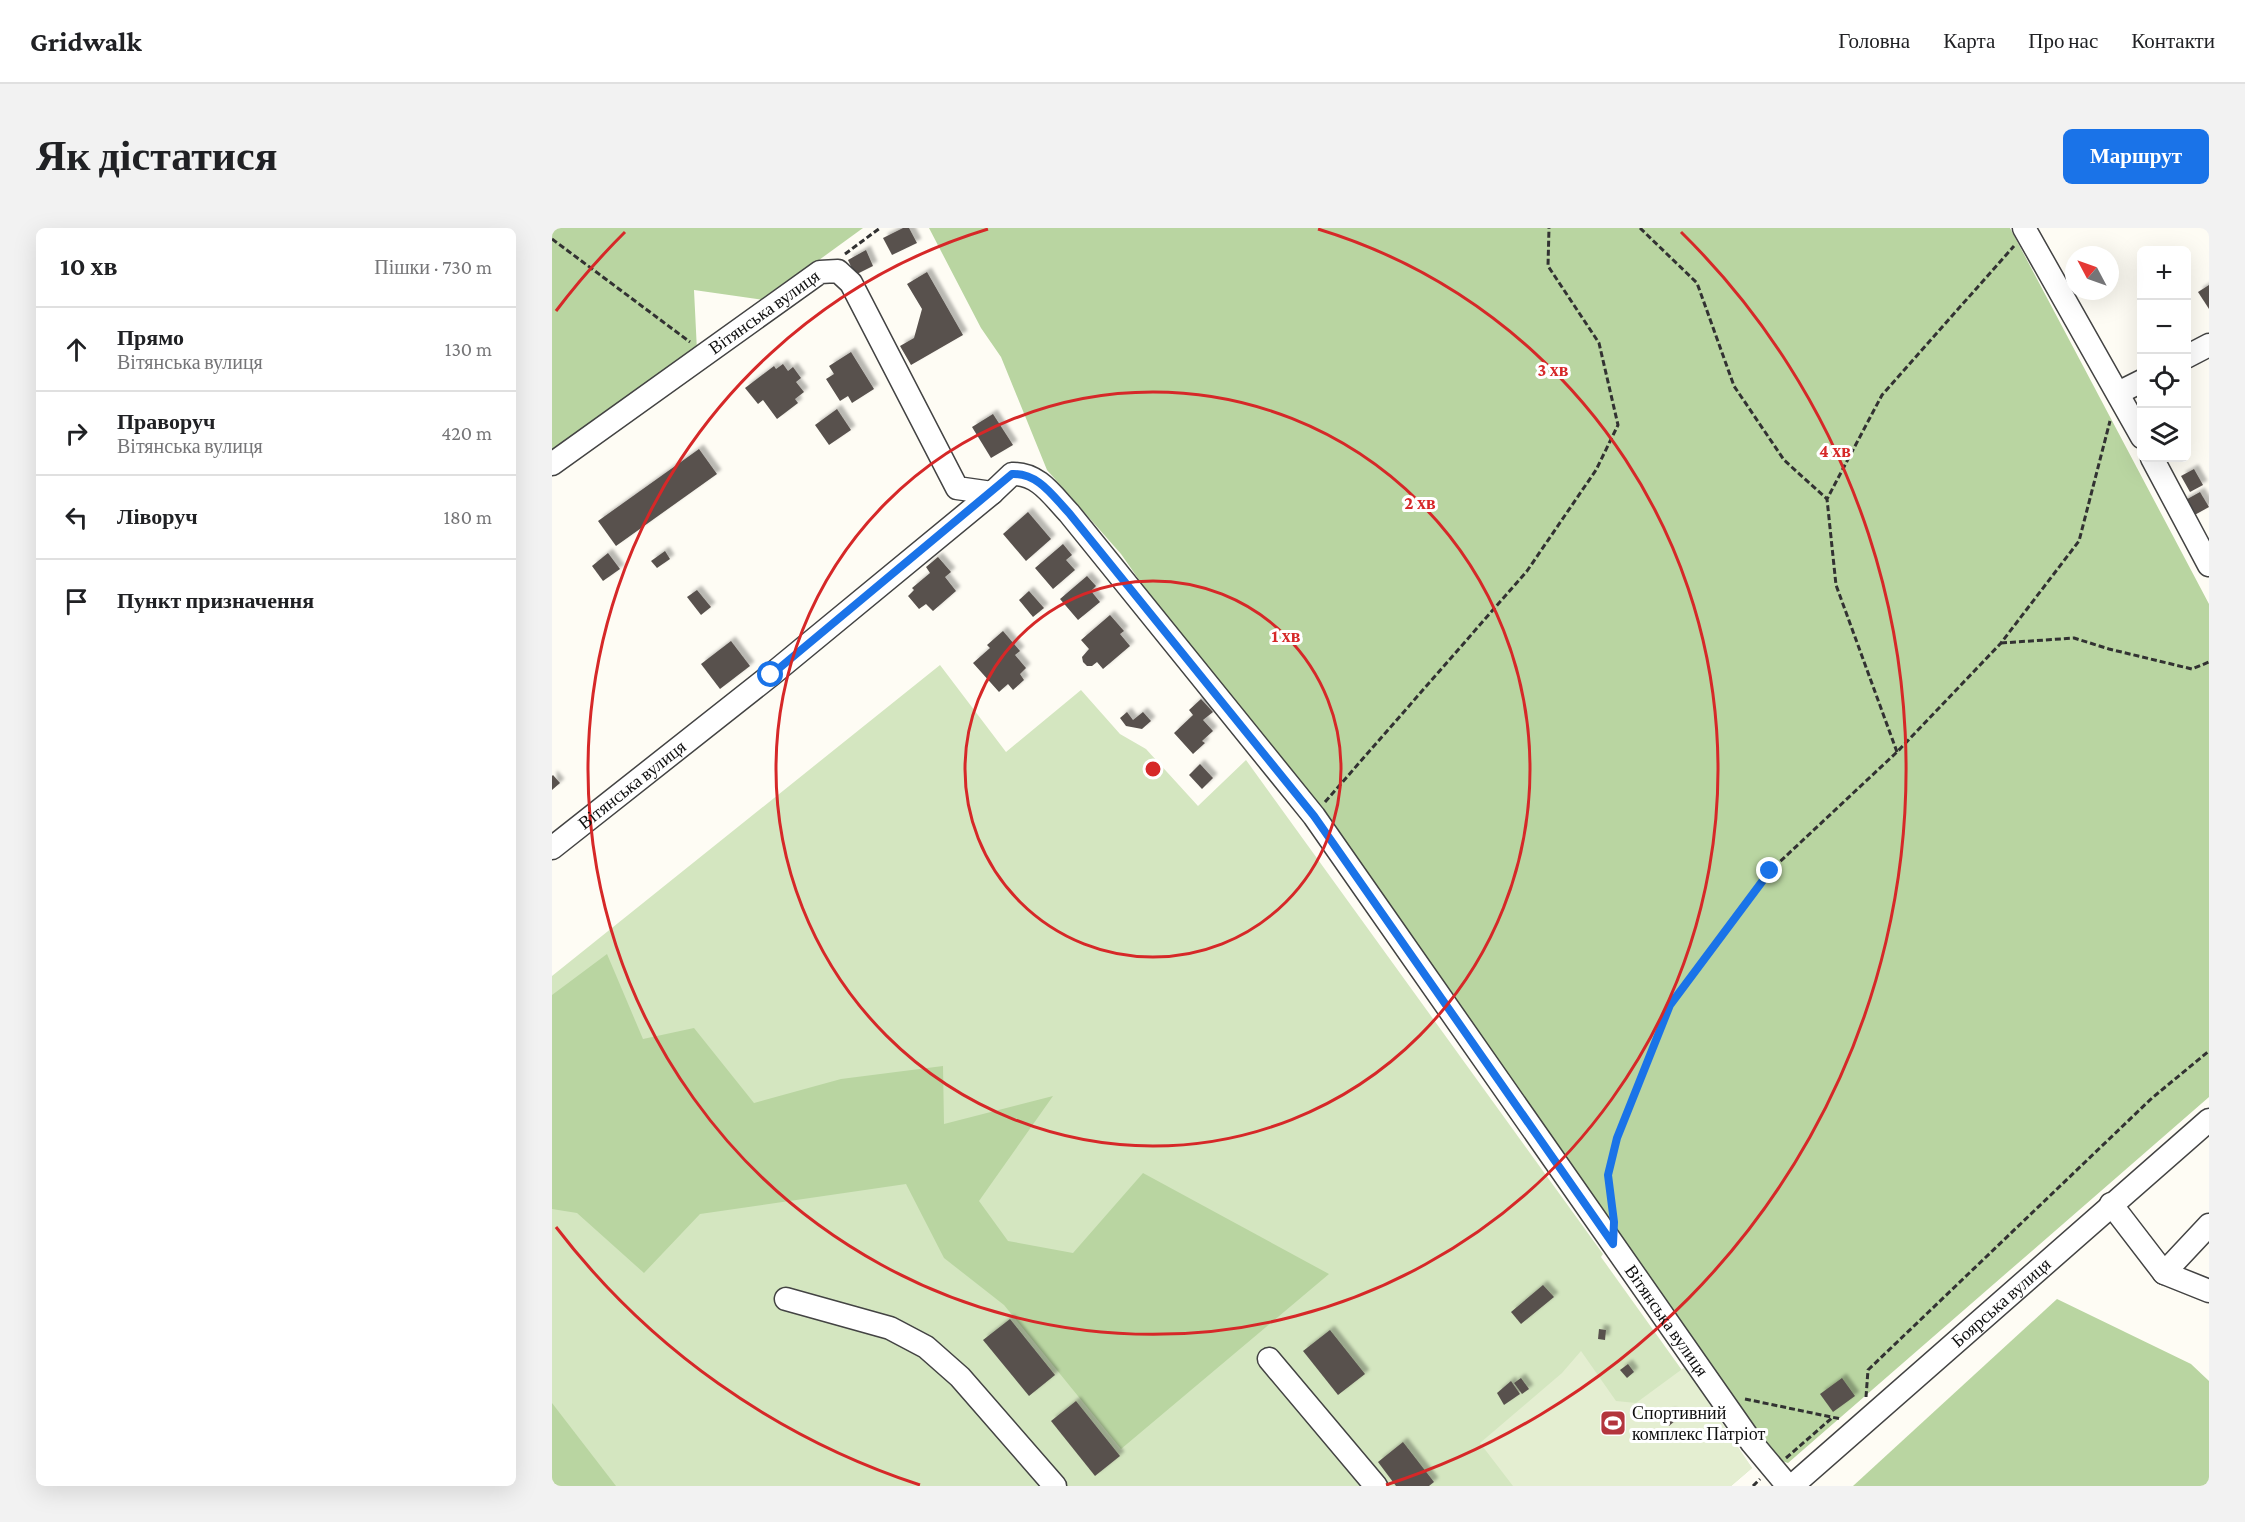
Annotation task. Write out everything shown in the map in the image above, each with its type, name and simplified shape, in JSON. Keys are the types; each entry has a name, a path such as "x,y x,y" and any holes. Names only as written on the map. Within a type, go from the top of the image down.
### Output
{"street":[{"path":"2026,230 2137,428"},
{"name":"Вітянська вулиця","path":"552,464 820,272 838,271 851,283 957,488 992,493"},
{"path":"2191,355 2209,345"},
{"path":"2118,393 2137,384"},
{"path":"2154,462 2209,564"},
{"name":"Вітянська вулиця","path":"552,848 780,667 992,493 1012,474 1024,473 1037,479 1069,513 1314,816 1752,1443 1790,1486"},
{"name":"Боярська вулиця","path":"1790,1486 2209,1120"},
{"path":"2111,1204 2164,1273 2209,1291"},
{"path":"2164,1273 2209,1225"},
{"path":"786,1299 890,1328 926,1347 960,1377 1055,1486"},
{"path":"1269,1359 1376,1486"}],"path":[{"path":"820,272 880,228"},
{"path":"1314,816 1527,571 1596,470 1618,424 1599,343 1548,266 1549,228"},
{"path":"1640,228 1697,283 1734,386 1784,460 1827,499"},
{"path":"1897,752 1836,585 1827,499 1882,395 2026,230"},
{"path":"552,239 706,354"},
{"path":"1613,1210 1608,1175 1617,1138 1670,1005 1770,871 1897,752 2001,643 2079,542 2097,466 2118,393"},
{"path":"2001,643 2074,638 2192,669 2209,662"},
{"path":"1717,1392 1864,1422 1868,1370 2152,1098 2209,1051"},
{"path":"1753,1486 1833,1417"}],"green space":[{"path":"552,228 863,228 764,300 694,290 697,351 552,457"},
{"path":"929,228 2010,228 2209,604 2209,1097 1788,1463 1752,1451 1493,1081 1243,709 1160,610 1121,554 1047,470 1001,357 981,328"},
{"path":"940,665 1006,752 1081,690 1120,734 1146,749 1198,806 1246,760 1603,1254 1601,1257 1752,1468 1731,1486 552,1486 552,976"},
{"path":"607,954 643,1039 694,1028 754,1103 841,1079 943,1066 944,1124 1053,1096 979,1201 1008,1241 1073,1253 1143,1173 1329,1274 1121,1449 1004,1305 944,1258 906,1184 700,1214 644,1273 577,1213 552,1209 552,995"},
{"path":"2057,1299 2191,1364 2209,1381 2209,1486 1853,1486"},
{"name":"Спортивний комплекс Патріот","path":"1581,1351 1616,1401 1636,1403 1685,1367 1752,1468 1731,1486 1513,1486 1480,1443 1562,1373"},
{"path":"552,1403 616,1486 552,1486"}],"building":[{"path":"903,228 909,228 917,243 892,255 883,238"},
{"path":"866,250 873,266 855,275 848,260"},
{"path":"927,272 963,335 911,365 900,346 914,338 922,309 907,284"},
{"path":"2209,285 2209,309 2198,292"},
{"path":"851,352 874,389 852,403 848,396 840,401 826,379 834,374 829,366"},
{"path":"783,364 788,371 793,367 801,378 796,382 804,392 795,399 798,403 777,419 763,400 758,404 745,388 774,366 776,369"},
{"path":"837,409 851,430 829,445 815,425"},
{"path":"993,414 1013,445 991,458 972,427"},
{"path":"699,449 717,474 616,546 598,521"},
{"path":"2194,469 2203,485 2190,492 2181,476"},
{"path":"2200,492 2209,507 2191,517 2182,502"},
{"path":"1028,512 1051,539 1026,561 1003,534"},
{"path":"1063,544 1072,555 1066,560 1075,570 1053,589 1035,568"},
{"path":"665,551 670,559 657,568 651,561"},
{"path":"608,553 620,569 603,581 592,566"},
{"path":"938,557 951,572 945,577 956,591 933,611 926,604 919,609 908,596 914,590 912,588 930,573 926,567"},
{"path":"1087,576 1096,586 1091,591 1100,602 1078,620 1060,599"},
{"path":"697,590 711,607 701,615 687,597"},
{"path":"1029,591 1044,608 1033,617 1019,600"},
{"path":"1110,615 1124,631 1120,634 1130,646 1103,669 1097,662 1092,666 1087,666 1082,657 1089,649 1081,640"},
{"path":"1003,631 1020,651 1015,655 1026,668 1020,674 1024,680 1013,690 1008,684 999,692 973,663 990,648 987,645"},
{"path":"731,641 750,666 720,689 701,664"},
{"path":"1201,699 1213,712 1203,720 1213,731 1202,741 1205,743 1193,754 1174,733 1193,715 1189,710"},
{"path":"1127,712 1133,720 1143,712 1151,721 1142,729 1126,726 1120,718"},
{"path":"1200,764 1213,778 1202,789 1189,775"},
{"path":"552,776 560,783 552,790"},
{"path":"1543,1285 1554,1297 1521,1324 1511,1312"},
{"path":"1010,1319 1055,1375 1029,1396 983,1340"},
{"path":"1599,1329 1606,1330 1605,1340 1598,1339"},
{"path":"1330,1330 1365,1374 1338,1395 1303,1351"},
{"path":"1628,1364 1634,1372 1627,1378 1620,1370"},
{"path":"1521,1378 1529,1389 1522,1394 1514,1383"},
{"path":"1842,1378 1855,1396 1833,1412 1820,1394"},
{"path":"1511,1381 1520,1394 1504,1405 1497,1393"},
{"path":"1076,1401 1120,1456 1095,1476 1051,1421"},
{"path":"1671,1412 1676,1420 1669,1426 1663,1418"},
{"path":"1403,1442 1434,1482 1429,1486 1396,1486 1378,1462"}],"place":[{"name":"Спортивний комплекс Патріот","path":"1613,1423"}],"route":[{"path":"771,675 1012,474 1024,473 1037,479 1069,513 1314,816 1613,1244 1614,1222 1608,1175 1617,1138 1670,1005 1770,871"}]}
